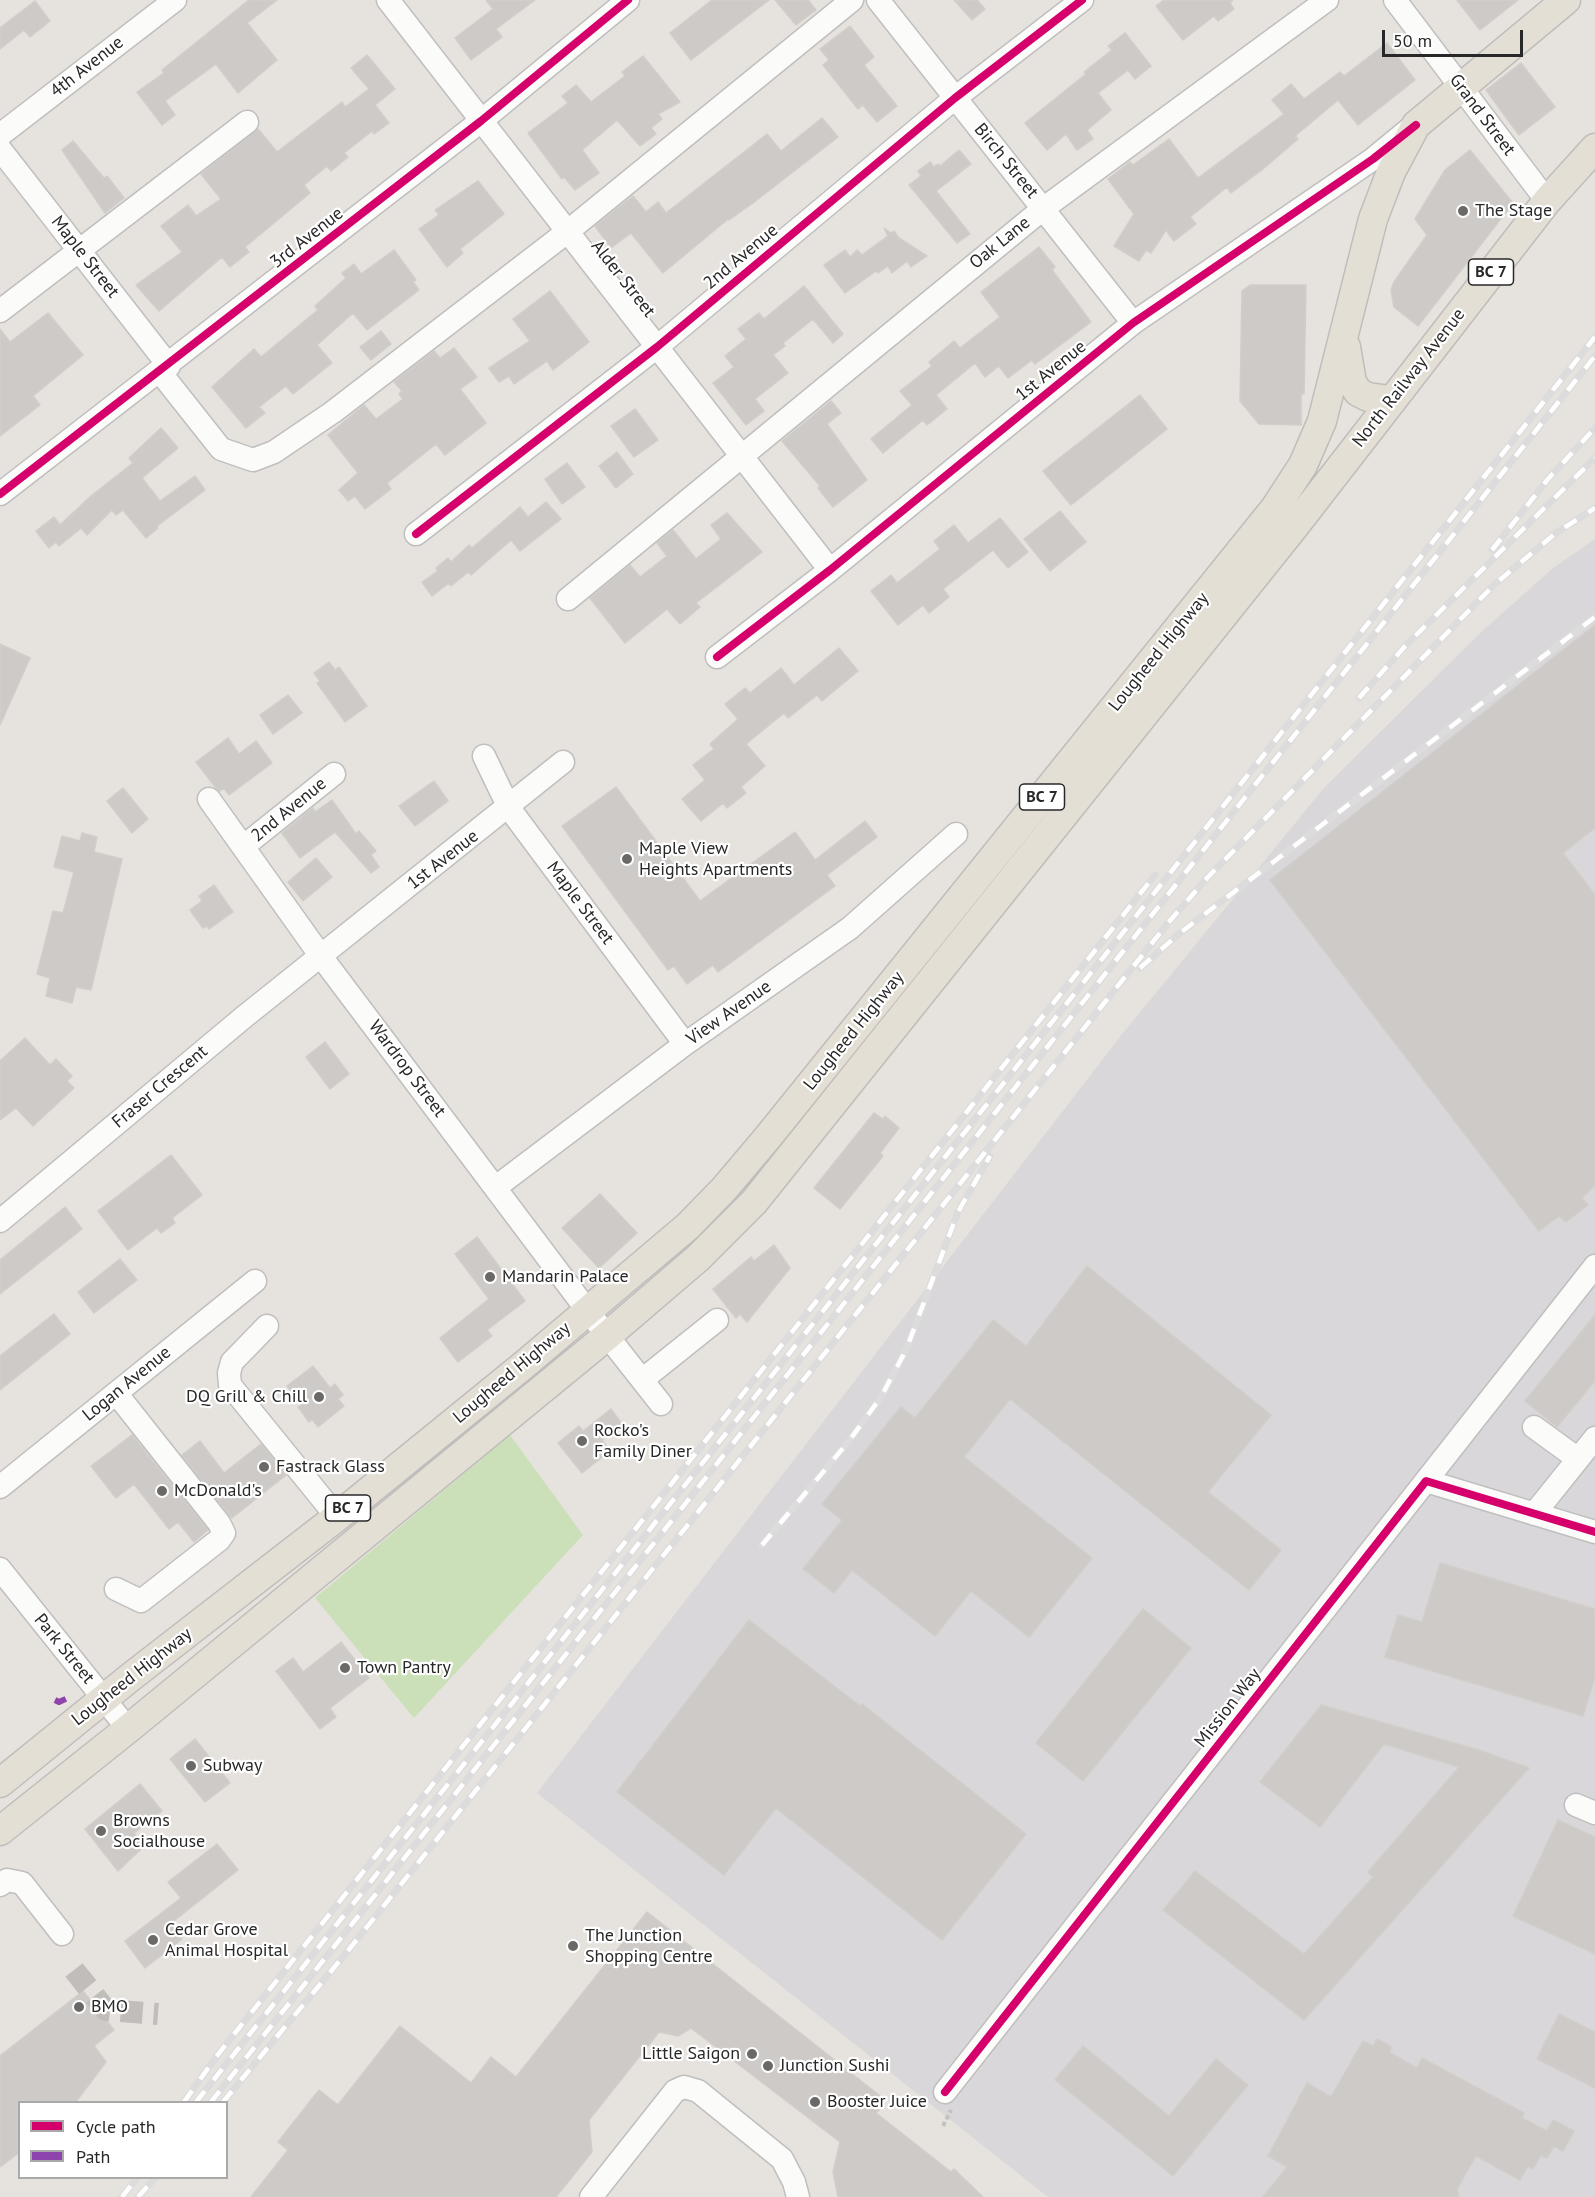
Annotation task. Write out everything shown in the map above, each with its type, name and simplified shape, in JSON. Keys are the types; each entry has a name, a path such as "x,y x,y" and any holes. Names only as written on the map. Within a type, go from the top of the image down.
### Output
{"main road":[{"name":"BC 7","path":"1461,87 1566,0"},
{"name":"Lougheed Highway","path":"0,1782 337,1517 525,1365 688,1226 754,1154 1275,508 1303,465 1322,421 1373,219 1391,172 1416,124 1461,87"},
{"name":"North Railway Avenue","path":"1294,527 1390,400 1547,201 1595,148"},
{"path":"1344,339 1352,381 1358,392 1368,397 1390,400"},
{"name":"Lougheed Highway","path":"0,1831 128,1730 608,1336 698,1258 754,1202 1294,527"}],"street":[{"name":"4th Avenue","path":"0,135 175,0"},
{"name":"Alder Street","path":"388,0 830,570"},
{"name":"3rd Avenue","path":"0,494 482,121 628,0"},
{"name":"Maple Street","path":"0,149 79,250 221,449 253,460 274,452 333,412 567,232 852,0"},
{"name":"Birch Street","path":"878,0 1133,323"},
{"name":"2nd Avenue","path":"416,534 657,347 955,98 1082,0"},
{"name":"Oak Lane","path":"568,599 1044,208 1327,0"},
{"name":"Grand Street","path":"1395,0 1547,201"},
{"path":"0,311 247,122"},
{"name":"1st Avenue","path":"717,657 830,570 1133,323 1373,159 1416,124"},
{"name":"Maple Street","path":"484,756 509,808 685,1044"},
{"name":"1st Avenue","path":"320,955 509,808 563,762"},
{"name":"2nd Avenue","path":"244,846 334,774"},
{"name":"Wardrop Street","path":"209,799 320,955 587,1310 661,1404"},
{"name":"View Avenue","path":"496,1187 685,1044 850,928 956,834"},
{"name":"Fraser Crescent","path":"0,1221 320,955"},
{"name":"Mission Way","path":"945,2092 1595,1266"},
{"name":"Logan Avenue","path":"0,1487 255,1281"},
{"path":"642,1380 717,1320"},
{"path":"267,1326 232,1362 229,1373 230,1385 337,1517"},
{"path":"116,1393 219,1522 224,1533 219,1540 141,1601 122,1592"},
{"path":"1534,1427 1589,1449 1534,1514"},
{"path":"1426,1481 1595,1532"},
{"name":"Park Street","path":"0,1569 128,1730"},
{"path":"0,1885 7,1880 22,1883 62,1934"},
{"path":"591,2197 675,2091 684,2087 698,2091 782,2159 794,2182 798,2197"}],"shaded area":[{"path":"1595,539 1595,2197 1048,2197 537,1793 1123,1033 1324,788 1479,634 1552,569"}],"green space":[{"path":"510,1435 583,1535 414,1718 315,1598"}],"building":[{"path":"249,0 277,0 247,23 277,60 238,93 216,64 165,101 175,115 162,125 137,92 164,73 162,70"},
{"path":"486,0 535,0 496,29 502,37 471,60 455,38 493,9"},
{"path":"712,0 769,0 691,60 670,33"},
{"path":"775,0 808,0 816,10 796,25"},
{"path":"954,0 977,0 985,9 972,20"},
{"path":"1164,0 1233,0 1230,3 1234,9 1218,21 1214,16 1183,40 1156,6"},
{"path":"1457,0 1518,0 1480,30"},
{"path":"35,1 50,21 30,37 24,30 0,49 0,28"},
{"path":"850,26 874,57 864,65 897,106 877,122 863,105 858,109 823,65 829,60 820,49"},
{"path":"1125,33 1151,66 1135,79 1128,70 1098,93 1111,110 1087,130 1093,139 1077,150 1066,134 1047,150 1025,123 1086,74 1084,72 1112,50 1108,46"},
{"path":"1387,43 1415,80 1358,125 1338,100 1295,136 1298,139 1263,169 1231,193 1227,187 1190,217 1196,224 1174,241 1166,230 1151,253 1146,250 1139,261 1114,246 1134,214 1108,179 1130,162 1133,165 1169,139 1198,178 1284,114 1272,100 1291,84 1304,99 1340,72 1344,76"},
{"path":"367,55 395,89 375,105 389,123 374,134 372,131 344,153 348,157 331,171 327,166 304,185 310,193 245,247 249,252 230,267 222,257 159,311 136,285 182,252 161,226 188,205 196,216 221,199 201,174 258,129 277,152 342,102 345,107 369,89 351,68"},
{"path":"643,56 680,102 658,114 662,119 651,128 656,134 640,146 617,120 582,150 599,173 575,190 564,177 562,179 528,133 568,103 562,96 576,85 591,102 625,76 622,72"},
{"path":"1521,63 1555,107 1519,135 1486,90"},
{"path":"822,118 838,137 753,203 728,219 663,273 631,233 611,248 595,226 633,196 646,212 658,202 666,213 767,134 781,151"},
{"path":"73,141 104,178 107,176 124,198 105,213 62,150"},
{"path":"959,150 971,164 936,191 970,234 957,243 909,185 921,176 918,171 930,162 934,167 938,164 940,166"},
{"name":"The Stage","path":"1470,150 1513,203 1418,326 1394,307 1391,290 1394,282 1427,235 1415,219 1445,170"},
{"path":"478,181 504,214 460,249 463,253 447,267 419,229 439,215 435,210"},
{"path":"884,228 891,233 894,231 899,238 927,256 911,267 907,261 892,273 888,266 878,273 876,271 845,293 824,265 845,250 850,257 857,250 862,255 888,236"},
{"path":"1039,247 1055,267 1052,270 1091,322 1035,364 1032,360 1008,378 999,366 985,377 975,363 936,395 947,409 927,425 923,420 883,453 871,439 912,405 900,391 932,366 929,362 954,341 960,348 1000,317 981,292"},
{"path":"394,250 416,280 413,282 419,290 367,330 353,313 317,345 332,363 293,394 286,386 259,407 265,413 246,428 212,387 254,349 261,357 318,310 315,306 346,278 342,273 354,264 361,274"},
{"path":"1250,285 1306,285 1304,394 1301,394 1301,425 1259,424 1240,401 1242,291"},
{"path":"804,286 843,334 833,343 813,319 783,343 785,346 773,355 788,373 755,399 764,411 746,425 713,383 734,367 725,356 746,339 738,329 759,313 764,319"},
{"path":"550,291 589,342 553,370 547,361 514,384 509,376 499,382 489,368 530,341 513,319"},
{"path":"48,313 83,355 33,396 40,405 0,436 0,329 10,342"},
{"path":"381,331 391,344 371,360 360,347"},
{"path":"454,348 477,377 460,389 486,423 445,455 436,444 387,483 391,489 365,509 355,496 348,501 339,490 358,473 328,435 364,405 376,419 403,399 399,394 402,391 394,382 434,351 440,358"},
{"path":"1140,395 1167,429 1071,505 1043,471"},
{"path":"831,401 841,413 827,424 867,480 833,507 818,488 820,486 782,441"},
{"path":"635,409 658,440 634,457 611,426"},
{"path":"161,428 178,448 142,478 160,501 195,476 205,490 157,526 158,528 146,538 123,510 116,515 112,510 87,535 81,528 59,546 56,542 49,548 36,531 54,517 60,525 91,496 133,463 129,458"},
{"path":"617,452 633,474 616,488 599,466"},
{"path":"567,463 585,487 562,504 545,479"},
{"path":"546,502 561,519 520,551 511,540 471,575 468,572 451,586 449,583 432,596 422,582 438,571 436,568 448,558 451,562 469,545 472,548 520,507 528,517"},
{"path":"1060,511 1086,542 1050,571 1024,539"},
{"path":"727,513 762,552 696,603 700,607 680,624 667,609 625,643 590,598 630,565 640,577 667,556 657,543 673,530 696,559 721,539 711,525"},
{"path":"1000,518 1028,552 1008,568 993,550 943,589 949,597 929,613 923,605 898,625 871,591 891,575 897,583 940,549 934,541 954,525 968,543"},
{"path":"1595,625 1595,828 1563,853 1595,895 1595,1185 1582,1198 1588,1205 1566,1222 1559,1216 1539,1231 1270,880"},
{"path":"0,644 30,658 0,725"},
{"path":"839,648 858,671 822,701 817,695 788,718 784,713 746,744 765,766 741,787 746,793 727,808 723,803 701,821 682,799 705,780 693,765 714,749 710,744 738,719 725,704 745,688 750,693 781,668 794,685"},
{"path":"329,662 335,670 339,667 367,706 345,722 317,683 320,681 314,673"},
{"path":"288,695 302,713 273,734 260,715"},
{"path":"228,738 239,754 256,741 272,763 229,795 224,788 220,791 216,788 196,762"},
{"path":"434,781 448,801 415,826 399,806"},
{"name":"Maple View Heights Apartments","path":"616,787 700,901 795,832 815,860 865,821 877,837 827,875 835,886 718,972 713,965 687,984 674,966 668,970 562,826"},
{"path":"123,788 148,819 132,833 107,801"},
{"path":"332,800 356,834 359,831 376,851 371,855 379,867 371,873 335,832 300,858 282,833 313,808 315,812"},
{"path":"82,833 97,837 94,852 122,859 91,990 76,987 72,1003 46,996 50,978 37,974 53,911 63,913 74,872 54,867 62,836 80,841"},
{"path":"316,858 332,877 303,901 288,882"},
{"path":"214,885 233,912 209,929 207,926 203,928 190,910 202,901 199,896"},
{"path":"25,1038 50,1065 56,1059 72,1076 67,1081 74,1088 33,1126 16,1108 0,1120 0,1061"},
{"path":"325,1042 349,1074 330,1089 306,1057"},
{"path":"874,1113 883,1119 885,1116 899,1128 880,1153 883,1156 840,1209 814,1188"},
{"path":"171,1155 202,1195 172,1218 175,1223 161,1233 157,1228 128,1250 98,1211"},
{"path":"600,1194 637,1233 599,1268 562,1228"},
{"path":"65,1207 82,1229 0,1294 0,1260"},
{"path":"477,1237 525,1301 487,1330 492,1336 458,1362 440,1338 489,1299 455,1254"},
{"path":"774,1245 790,1268 747,1322 740,1314 736,1318 713,1289 751,1257 754,1261"},
{"path":"120,1259 137,1280 94,1313 78,1292"},
{"path":"1087,1266 1271,1415 1208,1492 1281,1550 1249,1590 1010,1399 964,1457 1092,1558 1029,1637 971,1591 935,1636 852,1570 834,1593 803,1569 842,1520 822,1504 901,1407 915,1418 993,1320 1026,1346"},
{"path":"54,1314 70,1334 0,1390 0,1356"},
{"path":"1595,1315 1595,1381 1557,1427 1525,1401"},
{"name":"DQ Grill & Chill","path":"313,1366 330,1388 335,1384 343,1395 338,1399 344,1406 318,1427 312,1419 309,1422 298,1407 302,1404 287,1386"},
{"name":"Rocko's Family Diner","path":"611,1409 622,1424 602,1440 610,1451 582,1473 558,1443 579,1426 583,1431"},
{"name":"McDonald's","path":"132,1435 208,1530 194,1542 178,1522 169,1529 134,1484 116,1498 91,1466"},
{"path":"200,1441 224,1473 261,1444 286,1475 232,1518 182,1455"},
{"path":"1440,1563 1595,1609 1595,1677 1583,1716 1385,1657 1398,1615 1422,1622"},
{"path":"1143,1609 1191,1648 1083,1781 1036,1743"},
{"path":"749,1620 860,1706 862,1704 1026,1834 942,1940 776,1808 724,1875 617,1792"},
{"path":"341,1642 369,1678 330,1708 336,1717 320,1729 276,1671 293,1658 303,1672"},
{"path":"1321,1705 1479,1750 1529,1768 1304,2020 1163,1910 1195,1871 1304,1954 1373,1877 1368,1872 1459,1767 1384,1744 1320,1827 1260,1782"},
{"path":"195,1739 230,1783 205,1802 170,1759"},
{"path":"140,1784 162,1811 134,1833 144,1846 118,1871 85,1829"},
{"path":"1558,1820 1595,1837 1595,1954 1513,1916"},
{"path":"217,1844 238,1870 170,1924 182,1939 145,1968 125,1941 181,1898 168,1882"},
{"path":"647,1912 884,2099 876,2109 879,2110 876,2113 951,2172 954,2169 983,2197 838,2197 833,2172 840,2142 691,2028 678,2036 659,2032 589,2120 592,2152 556,2197 251,2197 288,2150 278,2142 319,2090 338,2105 400,2026 471,2083 491,2057 516,2077"},
{"path":"83,1991 114,2030 94,2046 106,2062 77,2101 18,2101 18,2154 0,2167 0,2056"},
{"path":"1559,2014 1595,2032 1595,2088 1537,2059"},
{"path":"1377,2039 1392,2047 1389,2052 1417,2068 1422,2058 1524,2113 1522,2118 1547,2131 1553,2120 1574,2131 1563,2151 1554,2146 1547,2158 1541,2155 1533,2169 1528,2166 1520,2180 1476,2156 1457,2189 1459,2197 1263,2197 1287,2167 1268,2156 1307,2083 1331,2097 1363,2041 1373,2046"},
{"path":"1083,2046 1169,2116 1216,2059 1248,2085 1173,2176 1055,2080"}],"tunnel":[{"path":"74,1970 106,2010 158,2014"}],"railway":[{"path":"197,2101 1595,337"},
{"path":"212,2101 1595,356"},
{"path":"1492,550 1548,479 1595,428"},
{"path":"1359,698 1407,644 1595,458"},
{"path":"224,2101 351,1947 1168,923 1207,878 1495,584 1556,533 1595,508"},
{"path":"1140,968 1180,933 1595,617"},
{"path":"185,2101 216,2057 1155,875"},
{"path":"762,1545 849,1441 881,1397 906,1350 958,1212 990,1156"},
{"path":"122,2197 136,2179"},
{"path":"138,2197 154,2179"}],"marked path":[{"path":"55,1700 59,1702 70,1697"}],"cycle path":[{"path":"0,494 481,121 628,0"},
{"path":"416,534 657,347 955,98 1082,0"},
{"path":"717,657 830,570 1133,323 1373,159 1416,125"},
{"path":"945,2092 1426,1481 1595,1532"}],"place":[{"name":"The Stage","path":"1463,211"},
{"name":"Maple View Heights Apartments","path":"627,859"},
{"name":"Mandarin Palace","path":"490,1277"},
{"name":"DQ Grill & Chill","path":"319,1397"},
{"name":"Rocko's Family Diner","path":"582,1441"},
{"name":"Fastrack Glass","path":"264,1467"},
{"name":"McDonald's","path":"162,1491"},
{"name":"Town Pantry","path":"345,1668"},
{"name":"Subway","path":"191,1766"},
{"name":"Browns Socialhouse","path":"101,1831"},
{"name":"Cedar Grove Animal Hospital","path":"153,1940"},
{"name":"The Junction Shopping Centre","path":"573,1946"},
{"name":"BMO","path":"79,2007"},
{"name":"Little Saigon","path":"752,2054"},
{"name":"Junction Sushi","path":"768,2066"},
{"name":"Booster Juice","path":"815,2102"}]}
